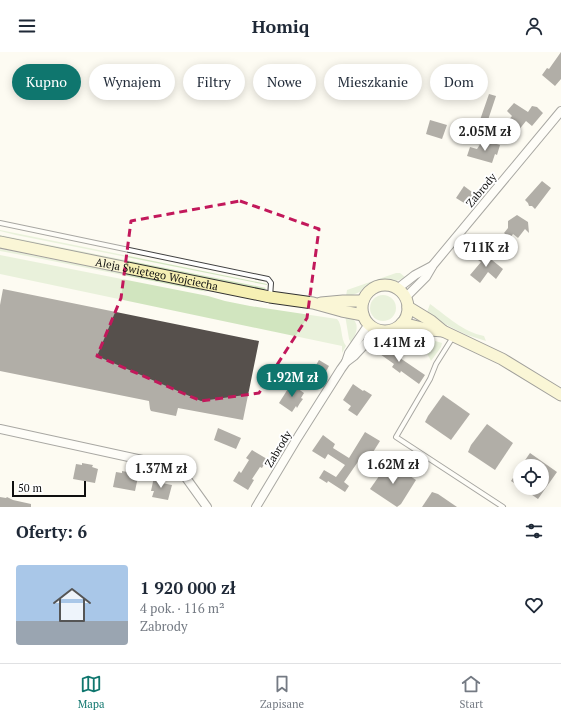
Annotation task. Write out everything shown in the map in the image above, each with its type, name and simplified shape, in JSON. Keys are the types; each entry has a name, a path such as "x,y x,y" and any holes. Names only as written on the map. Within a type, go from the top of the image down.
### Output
{"street":[{"name":"Zabrody","path":"407,302 433,265 561,111"},
{"name":"Aleja Świętego Wojciecha","path":"0,242 270,297 313,303 342,311 370,323"},
{"name":"Zabrody","path":"397,289 414,275 433,265"},
{"path":"407,302 407,312 402,323 391,330 370,323 363,301 371,290 384,285 391,286 397,289 407,302 443,331"},
{"name":"Aleja Świętego Wojciecha","path":"313,303 363,301"},
{"name":"Zabrody","path":"256,507 298,437 346,362 353,347 370,323"},
{"path":"402,323 430,330 443,331 454,335 502,359 561,395"},
{"path":"0,429 179,468 207,507"}],"lane":[{"path":"0,223 268,279 271,283 270,297"},
{"path":"454,335 436,364 430,379 396,437 503,507"}],"highlighted area":[{"path":"240,201 319,229 307,318 259,393 201,401 97,356 121,298 131,221"}],"green space":[{"path":"0,230 267,284 267,285 16,235"},
{"path":"0,235 266,288 263,290 0,237"},
{"path":"0,249 190,286 208,292 0,251"},
{"path":"0,255 208,296 250,306 337,319 346,346 342,353 342,346 0,274"},
{"path":"396,273 400,273 405,277 397,281 382,281 373,283 356,294 346,296 347,290"},
{"path":"383,295 392,299 396,308 392,317 383,321 374,317 370,308 374,299"},
{"path":"430,304 462,327 484,336 486,341 467,335 426,315"},
{"path":"345,315 354,320 357,326 351,343 349,339"},
{"path":"413,336 417,337 425,356 399,338"},
{"path":"422,337 442,343 441,347 431,361 420,340"}],"building":[{"path":"561,52 561,79 555,86 542,75 547,68 549,69"},
{"path":"489,94 496,96 487,123 480,120"},
{"path":"514,103 528,112 532,106 537,107 543,113 532,126 526,121 518,131 507,122 512,116 507,111"},
{"path":"430,120 447,125 442,139 426,134"},
{"path":"483,140 500,145 497,155 495,154 492,163 467,156 470,147 477,149"},
{"path":"542,181 551,188 535,209 532,206 529,206 525,200"},
{"path":"464,186 476,195 469,206 456,198"},
{"path":"517,215 528,222 529,233 525,229 518,238 513,234 510,238 504,233 508,228 508,221"},
{"path":"481,251 503,269 496,279 488,272 480,283 470,275 481,262 475,258"},
{"path":"3,289 259,341 243,420 178,408 176,416 151,411 149,401 0,371 0,305"},
{"path":"375,341 425,375 419,384 401,371 400,373 392,367 394,364 370,347"},
{"path":"319,360 329,366 321,381 310,375"},
{"path":"291,384 304,393 301,398 303,399 297,408 296,406 292,412 279,403"},
{"path":"353,384 372,395 357,416 348,410 351,406 343,400"},
{"path":"443,395 470,414 451,440 425,422"},
{"path":"487,424 513,443 495,470 468,452 471,445"},
{"path":"218,428 241,438 236,449 214,440"},
{"path":"365,432 380,441 370,457 364,453 344,482 349,486 345,492 328,481 327,483 319,478 324,470 336,477 345,465 328,454 325,459 312,451 323,435 335,444 333,448 349,458"},
{"path":"252,450 267,459 262,468 260,467 252,479 254,480 248,490 233,481 239,471 241,473 249,460 246,458"},
{"path":"530,453 539,459 526,459"},
{"path":"389,462 416,480 401,504 397,507 370,489"},
{"path":"82,463 93,465 92,467 98,469 95,483 73,479 76,464 82,465"},
{"path":"549,466 557,472 549,483"},
{"path":"122,471 133,473 132,475 138,477 135,491 113,487 116,472 122,473"},
{"path":"154,477 163,480 162,483 172,485 168,500 152,497 154,491 151,491"},
{"path":"432,492 438,494 457,507 422,507"},
{"path":"532,495 541,495 538,499"},
{"path":"0,497 7,497 31,504 31,507 0,507"}]}
